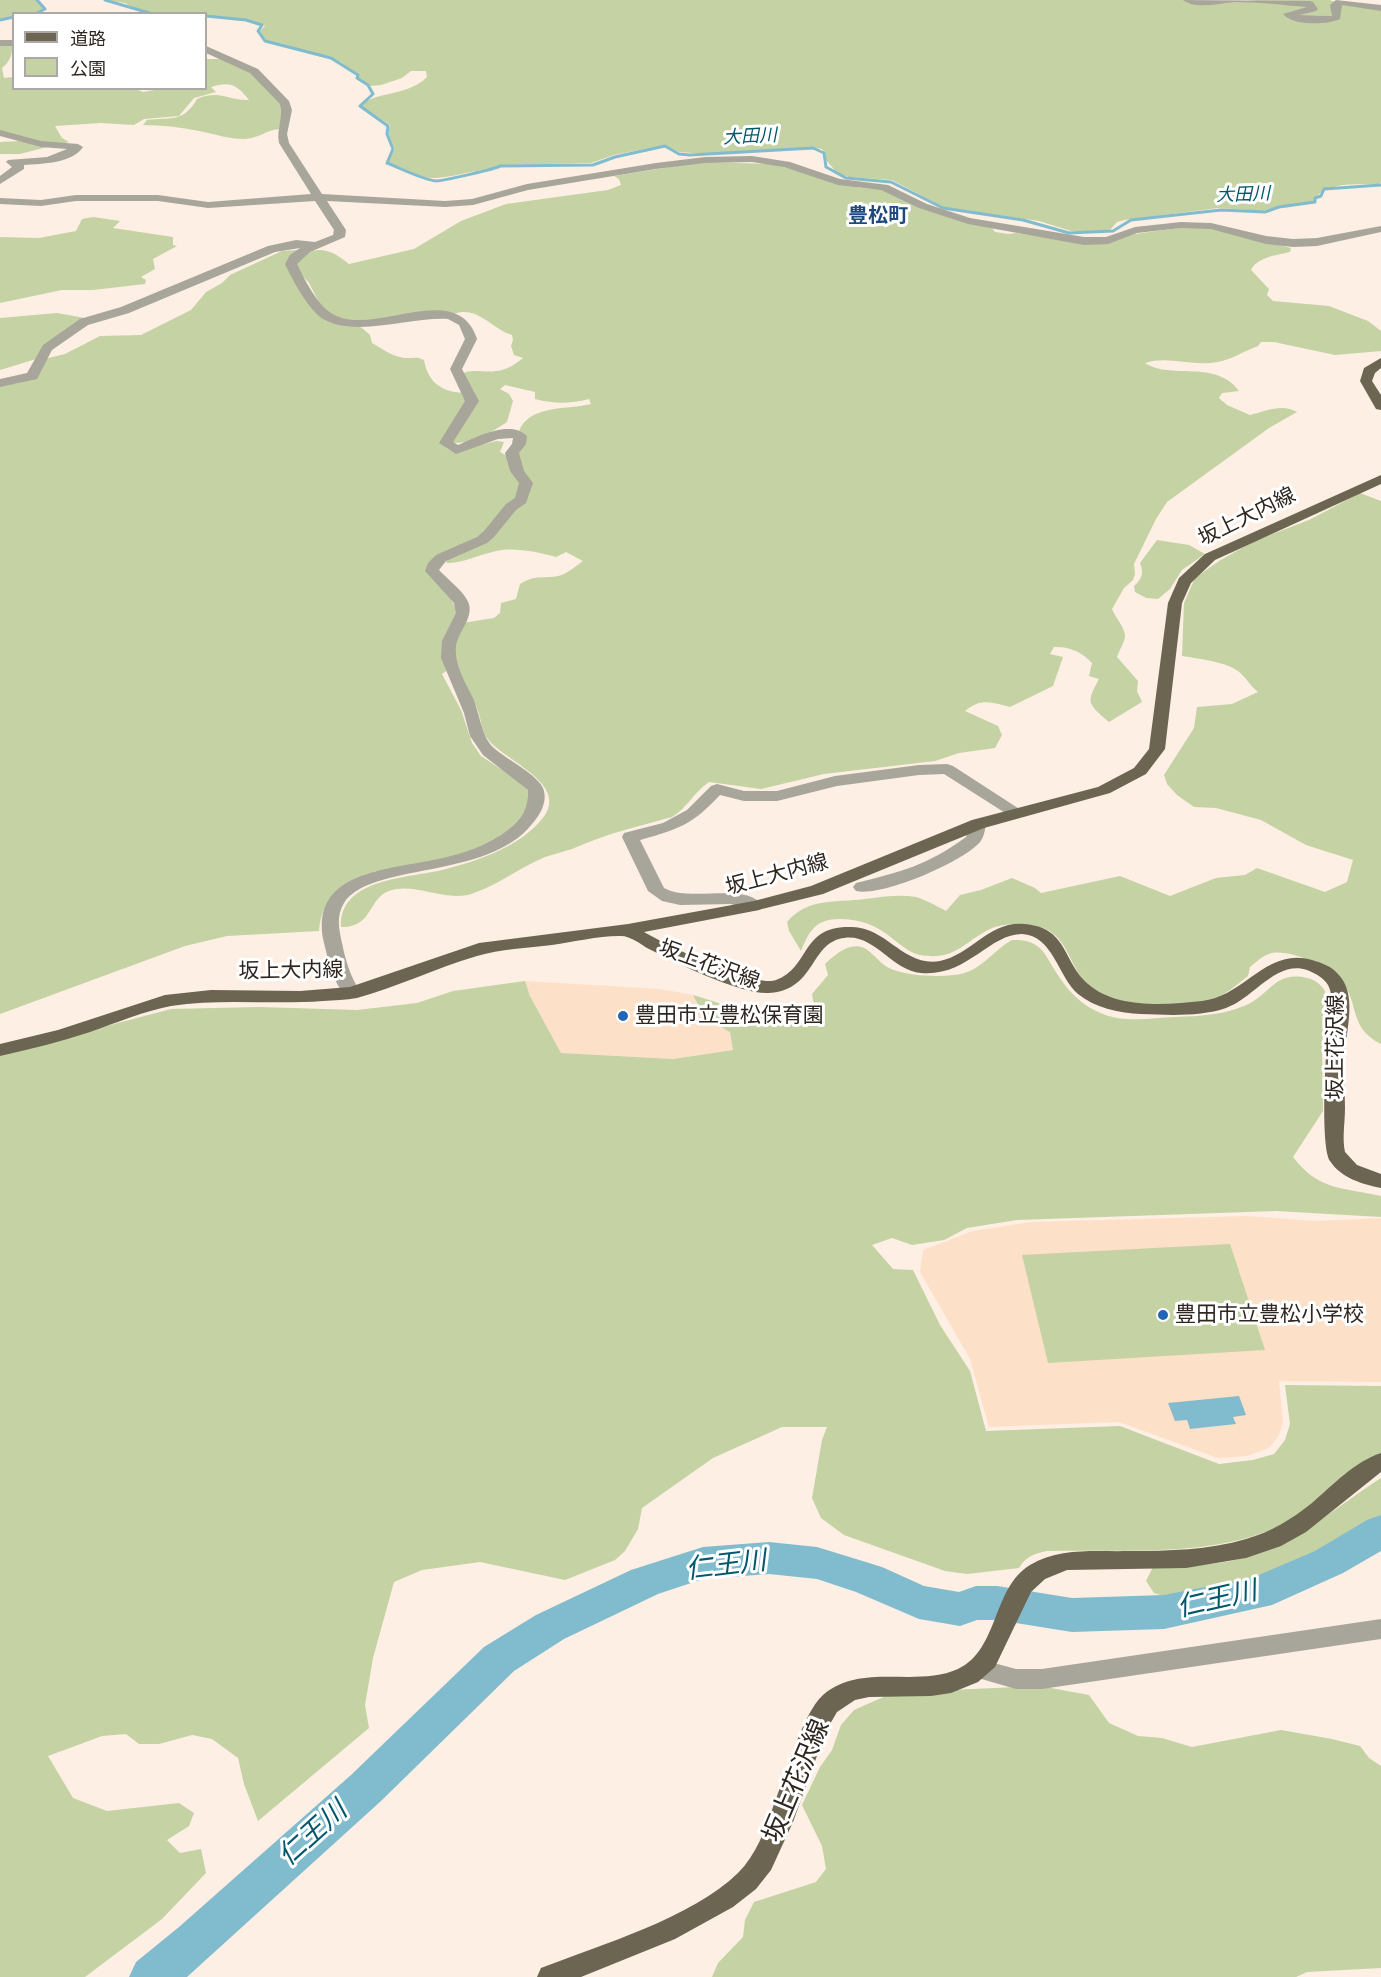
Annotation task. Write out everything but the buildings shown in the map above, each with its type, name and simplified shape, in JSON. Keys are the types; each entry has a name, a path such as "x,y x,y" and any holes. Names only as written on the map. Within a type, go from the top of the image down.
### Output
{"main road":[{"path":"1381,362 1369,371 1366,381 1381,406"},
{"name":"坂上大内線","path":"0,1050 62,1035 165,1001 232,995 311,997 352,993 479,949 628,929 754,906 817,890 842,881 915,848 978,824 1104,790 1135,775 1149,762 1157,749 1161,733 1175,603 1184,581 1210,557 1381,478"},
{"name":"坂上花沢線","path":"628,929 646,942 740,981 762,987 784,984 793,978 803,968 819,942 841,933 870,936 881,942 902,962 934,968 958,962 994,936 1010,930 1032,931 1052,941 1080,986 1097,998 1122,1007 1158,1008 1219,1004 1244,991 1272,967 1301,963 1317,968 1331,976 1339,990 1335,1061 1334,1145 1336,1155 1357,1173 1381,1181"},
{"path":"983,1664 1022,1586 1029,1577 1043,1568 1067,1561 1220,1555 1260,1545 1297,1527 1381,1462"},
{"name":"坂上花沢線","path":"550,1977 668,1929 735,1892 762,1862 818,1721 834,1700 853,1692 875,1687 944,1684 965,1678 983,1664"}],"street":[{"path":"1188,0 1215,3 1232,0"},
{"path":"1238,0 1310,4 1313,9 1288,14 1291,18 1302,20 1333,18 1337,16 1335,5 1340,2 1381,8"},
{"path":"207,49 254,71 285,103 287,110 282,138 341,233 339,237 307,248 292,260 291,264 318,307 327,317 343,323 435,315 461,319 471,339 470,346 456,369 472,401 446,442 456,450 498,434 513,433 520,436 519,444 512,453 517,471 526,483 521,500 511,507 482,540 444,556 432,571 460,602 464,613 450,638 448,651 452,670 471,709 473,727 479,741 490,753 527,778 536,789 536,809 526,822 509,837 483,850 437,865 377,875 345,892 329,916 341,976 352,993"},
{"path":"0,133 41,144 78,147 76,150 49,160 12,162 20,167 0,181"},
{"path":"0,201 41,203 76,198 158,198 208,205 319,196 421,204 459,203 527,187 656,166 705,160 752,159 786,164 838,182 884,187 922,206 968,221 1084,242 1108,240 1135,230 1181,225 1211,226 1266,240 1293,243 1317,242 1381,229"},
{"path":"0,383 32,376 47,348 84,322 125,310 272,249 296,244 316,245"},
{"path":"754,906 744,899 683,900 665,897 657,891 630,837 669,827 693,814 717,789 744,796 777,796 835,781 919,770 947,769 1016,812"},
{"path":"862,887 894,881 929,869 974,839 978,824"},
{"path":"983,1664 1016,1678 1042,1678 1381,1629"}],"shaded area":[{"name":"豊田市立豊松保育園","path":"525,981 660,989 693,995 700,1011 711,1022 730,1032 733,1050 673,1059 561,1053 530,996"},
{"name":"豊田市立豊松小学校","path":"1246,1216 1315,1221 1381,1218 1381,1382 1279,1381 1283,1422 1279,1435 1269,1448 1247,1456 1218,1458 1119,1422 989,1427 970,1359 920,1272 923,1250 973,1231 1031,1222"}],"green space":[{"path":"0,0 37,0 44,9 36,12 12,12 12,17 0,19"},
{"path":"107,0 1185,0 1198,3 1238,1 1307,4 1309,10 1289,12 1287,15 1335,19 1341,4 1381,8 1381,182 1379,185 1352,184 1333,187 1318,195 1314,202 1279,206 1263,211 1218,208 1125,220 1117,222 1110,230 1083,232 1071,231 1039,221 943,207 892,180 838,174 826,160 826,154 822,149 815,148 706,154 679,152 665,145 614,155 591,163 499,165 447,177 420,177 388,162 395,149 388,134 390,125 361,106 374,98 410,88 427,77 426,71 411,71 402,78 371,86 358,78 359,74 332,57 266,41 259,31 265,26 263,25 207,15 207,12 143,12 125,3"},
{"path":"1247,0 1329,0 1336,2 1334,16 1291,15 1315,7"},
{"path":"0,44 12,44 10,57 2,68 4,78 12,77 12,90 138,90 143,92 207,90 207,59 225,59 252,73 284,107 279,129 254,138 244,139 178,127 143,125 147,120 178,116 144,119 134,125 101,123 55,126 62,138 69,142 61,144 25,139 0,132","holes":["224,84 237,88 249,100 218,95 205,96 197,99 187,112 179,116 194,98 216,92 211,87"]},
{"path":"20,141 51,146 20,154 0,154 0,142"},
{"path":"702,162 773,164 860,188 879,189 992,228 995,232 1077,242 1179,228 1211,228 1291,248 1290,252 1263,259 1251,270 1269,289 1267,295 1273,301 1329,306 1368,321 1381,331 1381,351 1335,355 1274,342 1261,342 1258,346 1217,362 1161,360 1145,363 1167,370 1206,373 1229,381 1239,391 1222,393 1219,398 1227,405 1250,415 1280,408 1297,412 1269,428 1167,502 1156,519 1134,564 1133,580 1124,588 1112,609 1125,634 1117,657 1138,681 1137,691 1142,702 1109,722 1096,711 1091,702 1092,693 1099,679 1089,676 1092,663 1075,650 1054,647 1050,654 1063,657 1053,686 1010,707 981,703 965,711 998,726 1002,735 995,748 959,753 935,761 824,774 761,789 709,782 672,817 615,833 545,857 471,894 450,896 409,889 389,891 377,900 359,923 341,927 343,911 351,899 363,890 378,883 442,870 485,857 525,835 545,815 549,803 547,792 540,782 494,746 485,735 477,708 455,664 454,649 462,623 494,618 500,613 501,603 516,599 520,584 535,578 561,575 583,561 566,552 556,557 511,550 496,551 446,563 448,558 467,550 517,505 523,472 518,454 526,443 526,436 519,431 524,422 541,412 591,404 589,399 562,403 542,401 535,399 535,392 505,385 500,389 509,394 513,401 507,422 474,440 452,443 476,401 474,391 462,374 470,371 504,370 523,358 514,355 511,346 512,335 470,312 358,321 338,319 322,308 309,283 296,268 296,259 310,252 323,250 349,264 414,249 461,221 506,204 608,190 621,185 619,179 614,176"},
{"path":"93,217 120,221 113,228 173,237 173,245 177,246 153,259 155,269 141,277 146,280 145,284 93,290 62,290 0,303 0,237 39,238 76,231 82,219"},
{"path":"299,250 291,257 314,308 362,328 370,335 372,343 389,353 403,358 424,360 429,375 438,386 459,393 467,393 469,400 444,444 446,448 452,451 497,441 504,442 500,452 507,456 522,482 509,510 498,521 472,540 430,562 457,610 448,670 442,674 461,710 472,743 481,756 516,779 530,792 527,806 509,829 481,846 437,860 380,870 347,883 334,894 324,910 319,931 227,936 185,946 0,1014 0,385 19,383 44,359 65,354 100,336 141,335 191,310 206,292 222,283 230,275 282,251"},
{"path":"57,313 85,318 36,359 0,370 0,318"},
{"path":"1360,493 1381,501 1381,1044 1371,1038 1359,1023 1351,997 1341,980 1318,964 1285,953 1269,954 1261,958 1250,967 1248,976 1221,996 1181,1005 1146,1005 1113,998 1098,992 1081,977 1058,938 1043,928 1030,925 1009,924 996,927 980,934 958,950 932,956 913,952 868,924 847,919 831,920 814,927 801,951 789,931 787,922 804,908 833,901 903,896 920,898 946,911 960,895 1012,878 1041,893 1120,876 1170,896 1216,878 1245,875 1257,868 1325,892 1347,882 1353,860 1306,845 1261,820 1216,808 1194,807 1177,795 1167,784 1164,775 1194,728 1197,707 1232,704 1258,692 1241,673 1232,668 1211,661 1182,656 1184,603 1195,578 1254,541 1309,520"},
{"path":"1157,540 1189,545 1205,554 1182,570 1170,589 1158,599 1146,598 1135,592 1134,586 1142,576 1140,563"},
{"path":"1012,940 1026,941 1037,946 1081,1002 1095,1011 1112,1017 1149,1019 1219,1013 1253,1002 1273,985 1287,978 1296,976 1318,983 1325,991 1322,1048 1323,1111 1293,1157 1312,1176 1322,1182 1343,1189 1381,1196 1381,1217 1276,1211 1017,1220 967,1228 944,1240 912,1245 892,1238 872,1245 893,1269 913,1270 940,1325 970,1371 986,1431 1120,1426 1219,1464 1253,1460 1274,1454 1285,1440 1290,1424 1285,1385 1381,1386 1381,1455 1305,1510 1279,1526 1253,1536 1225,1543 1165,1550 1047,1551 1031,1556 1019,1568 967,1574 945,1571 844,1535 821,1518 812,1498 822,1440 827,1427 782,1427 713,1458 642,1508 638,1529 625,1551 615,1560 565,1580 480,1562 422,1570 394,1582 373,1658 365,1705 369,1728 258,1821 244,1784 238,1758 212,1739 192,1735 159,1744 139,1744 126,1734 102,1736 48,1756 73,1798 107,1811 179,1803 194,1813 189,1826 167,1840 180,1853 201,1849 206,1873 162,1919 85,1977 0,1977 0,1054 171,1009 259,1007 357,1010 417,1003 453,991 525,981 530,996 561,1053 673,1059 733,1050 730,1032 708,1017 693,995 754,1013 784,1015 814,1006 812,994 828,975 825,964 847,948 866,949 891,969 901,972 947,976 971,970"},
{"path":"1230,1244 1265,1350 1048,1363 1022,1255"},
{"path":"1381,1478 1381,1515 1308,1564 1262,1581 1177,1600 1154,1593 1146,1581 1153,1567 1218,1563 1241,1559 1284,1542 1324,1518"},
{"path":"1040,1686 1089,1695 1109,1723 1138,1736 1162,1738 1192,1747 1281,1730 1360,1746 1369,1758 1381,1766 1381,1968 1307,1972 1296,1977 712,1977 718,1963 743,1937 745,1920 754,1902 816,1882 826,1869 822,1846 802,1805 820,1767 832,1750 841,1725 854,1710 888,1695"}],"water":[{"path":"1239,1396 1246,1415 1233,1417 1236,1424 1190,1429 1187,1420 1175,1421 1168,1403"}],"waterway":[{"name":"大田川","path":"37,0 45,9 39,12"},
{"name":"大田川","path":"105,0 146,12"},
{"name":"大田川","path":"207,16 246,20 262,25 258,31 265,41 331,58 358,75 357,78 368,85 373,94 360,106 388,126 387,134 393,149 387,163 436,181 500,166 593,165 615,157 665,146 679,154 690,155 813,148 824,153 826,167 846,178 891,182 943,208 1023,220 1069,233 1113,231 1131,220 1221,210 1265,212 1279,207 1315,202 1315,198 1321,196 1324,189 1381,185"},
{"name":"大田川","path":"0,20 12,17"},
{"name":"仁王川","path":"152,1977 195,1942 366,1788 499,1659 550,1627 645,1582 703,1563 769,1558 817,1563 868,1579 919,1602 960,1609 976,1603 997,1603 1072,1615 1164,1612 1258,1593 1329,1562 1381,1531"}],"place":[{"name":"豊田市立豊松保育園","path":"623,1016"},
{"name":"豊田市立豊松小学校","path":"1163,1315"}],"district":[{"name":"豊松町","path":"878,216"}]}
